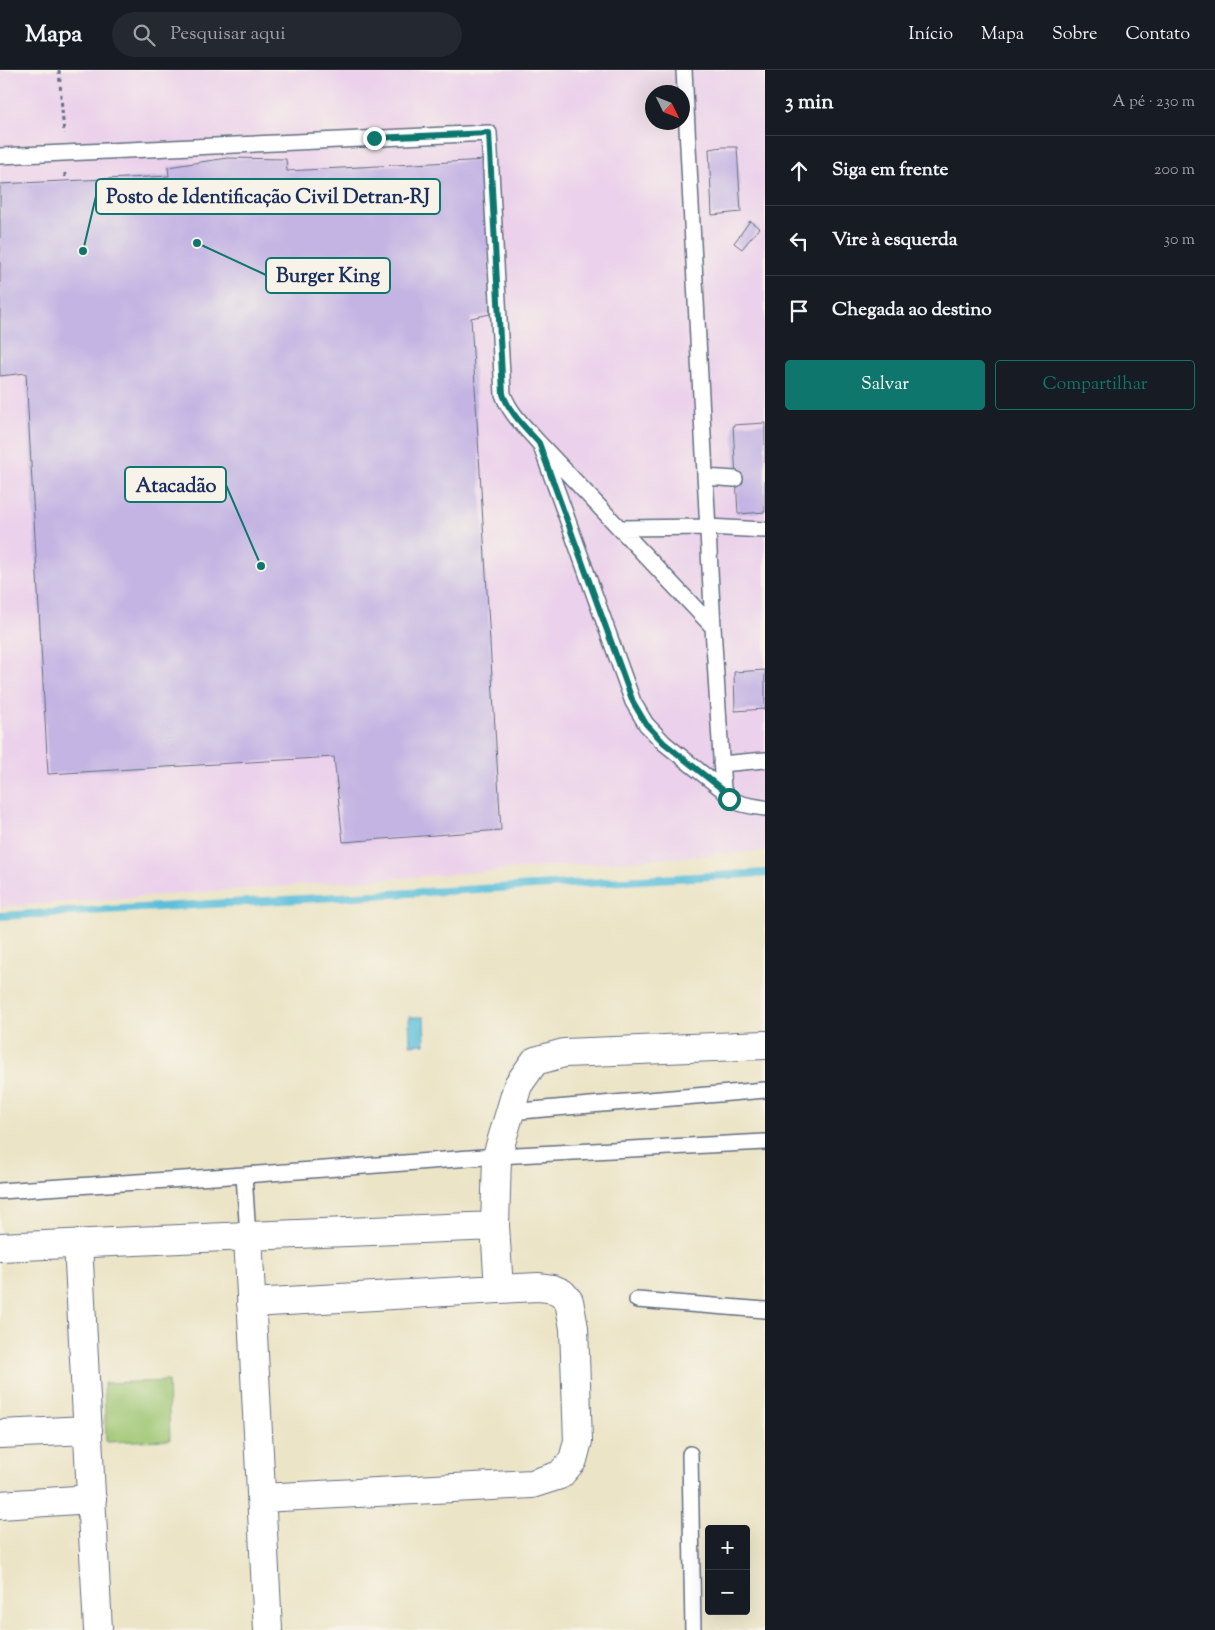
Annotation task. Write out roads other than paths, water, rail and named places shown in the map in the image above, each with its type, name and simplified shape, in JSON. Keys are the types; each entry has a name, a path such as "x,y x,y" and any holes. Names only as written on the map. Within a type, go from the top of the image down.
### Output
{"street":[{"path":"499,1289 495,1226 497,1156 518,1085 535,1061 564,1053 765,1045"},
{"path":"0,1247 495,1226"},
{"path":"248,1236 268,1630"},
{"path":"78,1243 98,1630"},
{"path":"251,1303 539,1287 562,1293 569,1301 574,1328 578,1441 573,1460 560,1475 532,1484 261,1498"},
{"path":"0,1434 88,1430"},
{"path":"0,1505 92,1499"}],"lane":[{"path":"684,70 707,527 723,790"},
{"path":"0,156 489,133 503,394 506,404 539,443 713,627"},
{"path":"539,443 633,702 646,724 664,743 723,790 729,799 764,808"},
{"path":"705,477 735,479"},
{"path":"620,528 707,527 765,530"},
{"path":"721,764 765,760"},
{"path":"509,1112 765,1090"},
{"path":"0,1191 497,1156 765,1142"},
{"path":"244,1175 248,1236"},
{"path":"637,1300 765,1310"},
{"path":"690,1454 693,1630"}],"water":[{"path":"409,1017 424,1017 425,1044 410,1045"}],"waterway":[{"path":"0,916 765,873"}],"place":[{"name":"Burger King","path":"197,243"},
{"name":"Posto de Identificação Civil Detran-RJ","path":"83,251"},
{"name":"Atacadão","path":"261,566"}]}
